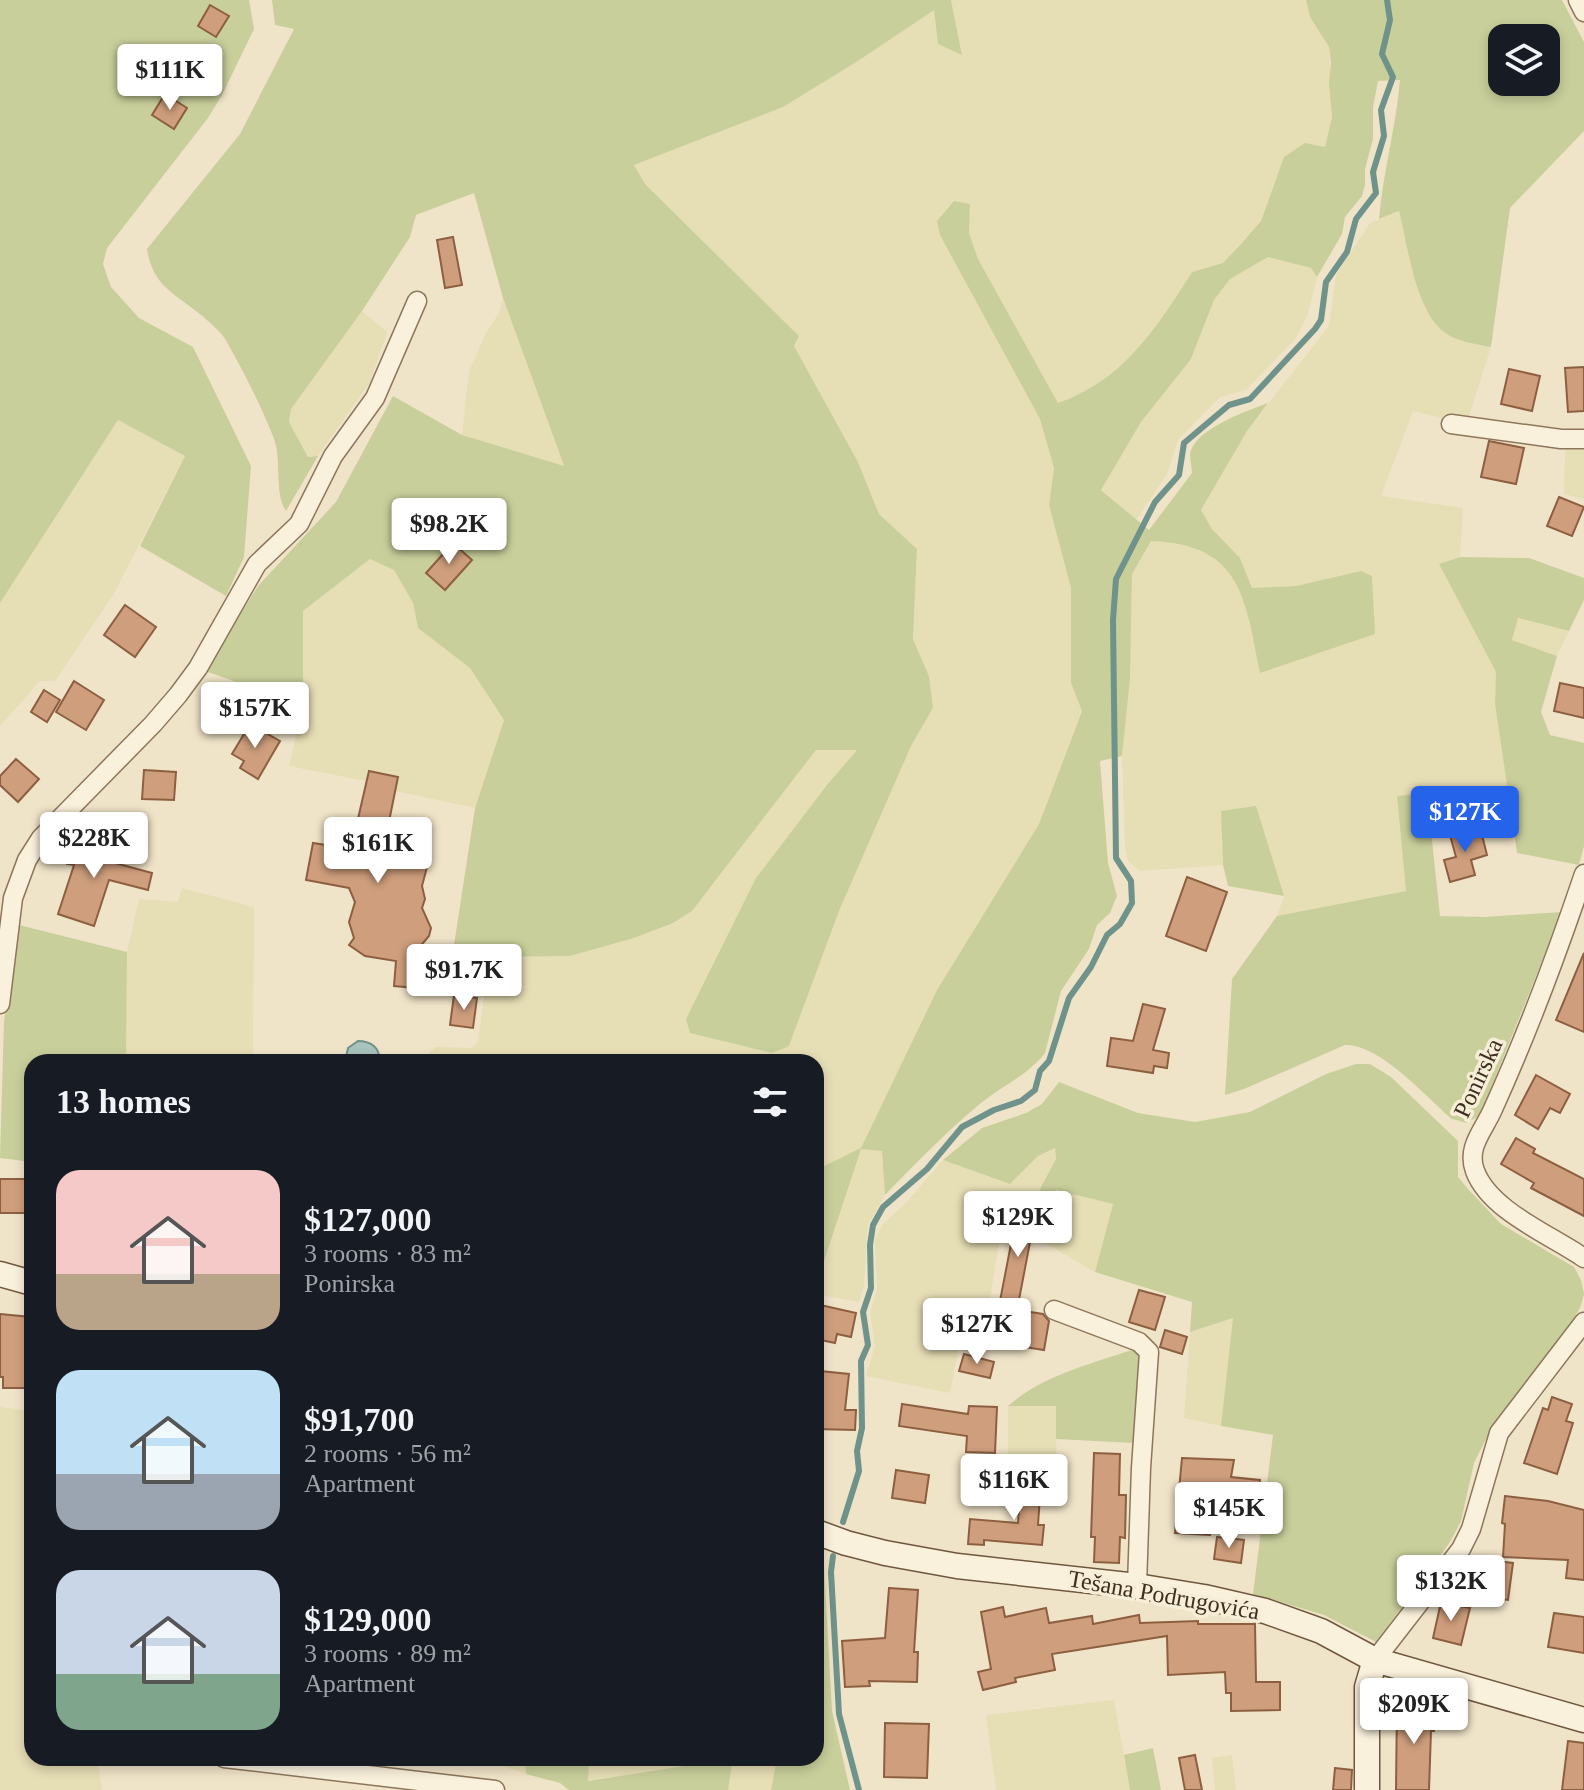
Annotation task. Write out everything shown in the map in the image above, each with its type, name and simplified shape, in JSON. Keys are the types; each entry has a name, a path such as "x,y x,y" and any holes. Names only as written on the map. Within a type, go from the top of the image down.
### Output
{"street":[{"path":"1578,0 1584,12"},
{"path":"0,1004 13,898 27,860 41,838 178,695 198,668 257,564 299,524 333,456 375,398 417,301"},
{"path":"1451,424 1561,439 1584,439"},
{"name":"Ponirska","path":"1584,874 1538,1002 1488,1121 1475,1141 1472,1154 1474,1170 1490,1195 1511,1213 1584,1258"},
{"path":"0,1274 24,1281"},
{"path":"1054,1310 1139,1342 1149,1352 1137,1586"},
{"path":"1367,1790 1367,1687 1375,1660 1461,1549 1471,1529 1499,1433 1584,1322"},
{"name":"Tešana Podrugovića","path":"824,1535 885,1553 957,1566 1137,1586 1265,1611 1321,1631 1375,1660 1584,1720"},
{"path":"292,1766 495,1790"}],"shaded area":[{"path":"951,0 1306,0 1310,17 1329,47 1332,117 1325,147 1275,181 1261,221 1223,263 1192,272 1158,326 1131,356 1092,389 1058,403 978,259 969,233 970,204 954,201 1040,419 1054,468 1049,505 1071,588 1071,683 1082,710 1039,824 937,990 861,1148 882,1151 885,1195 868,1225 864,1285 859,1302 824,1295 824,1261 859,1149 824,1166 824,1054 429,1054 436,1047 472,1048 478,1042 489,959 570,956 673,923 692,911 816,750 858,750 789,1046 839,911 911,746 933,708 929,676 913,639 917,549 879,514 858,462 794,346 799,336 645,184 634,165 783,107 934,9 962,54"},
{"path":"1399,211 1425,309 1459,340 1491,347 1469,416 1441,418 1413,411 1381,496 1463,508 1460,557 1439,564 1496,672 1495,704 1510,805 1429,813 1427,793 1397,796 1406,891 1277,916 1284,896 1221,812 1223,865 1140,871 1128,861 1122,756 1130,679 1132,574 1151,541 1185,543 1211,556 1230,572 1245,603 1260,673 1361,571 1296,586 1252,588 1240,558 1212,529 1201,510 1247,431 1329,326 1336,275 1370,223"},
{"path":"1268,257 1311,268 1317,277 1308,314 1296,338 1246,390 1220,397 1178,440 1167,474 1136,520 1101,489 1141,422 1191,359 1214,300 1230,279"},
{"path":"503,298 564,467 462,435 469,371 499,313"},
{"path":"362,311 387,332 370,382 318,456 308,457 289,422 291,409"},
{"path":"118,420 185,456 113,595 55,681 40,681 0,726 0,603"},
{"path":"1565,447 1584,447 1584,499 1564,494"},
{"path":"370,559 394,570 413,603 418,628 470,668 504,720 475,808 395,791 397,777 369,771 366,781 289,766 303,705 303,611"},
{"path":"1517,618 1569,631 1557,656 1512,640"},
{"path":"182,888 254,907 253,1054 126,1054 127,952 139,899 178,902"},
{"path":"1055,1148 1056,1159 1041,1187 1035,1211 1005,1208 987,1316 965,1314 950,1393 866,1376 875,1346 870,1314 877,1289 875,1240 883,1224 907,1202 943,1160 1010,1184 1038,1156"},
{"path":"1056,1190 1113,1204 1095,1272 1045,1243"},
{"path":"1234,1318 1221,1426 1184,1418 1190,1332"},
{"path":"1008,1406 1057,1406 1056,1463 1008,1463"},
{"path":"0,1407 24,1410 24,1766 98,1766 102,1790 0,1790"},
{"path":"1114,1700 1130,1790 996,1790 986,1715"},
{"path":"1232,1755 1236,1790 1215,1790 1212,1758"},
{"path":"503,1766 526,1766 526,1774"},
{"path":"588,1766 685,1766 587,1781"},
{"path":"732,1766 776,1766 771,1790 728,1790"}],"green space":[{"path":"0,0 249,0 254,29 222,95 208,118 107,248 103,264 111,287 139,318 193,347 251,466 244,557 226,596 140,546 185,456 118,420 0,603"},
{"path":"272,0 951,0 962,55 938,44 934,10 783,107 634,165 645,184 799,336 794,346 858,462 879,514 917,549 913,639 929,676 933,708 911,746 839,911 789,1046 772,1053 690,1033 686,1019 756,878 857,750 816,750 692,911 673,923 570,956 452,958 475,808 504,720 470,668 418,628 413,603 394,570 370,559 303,611 303,705 205,671 258,586 336,502 393,396 462,435 564,466 503,298 474,193 416,215 410,237 362,311 291,409 289,422 308,457 318,456 286,511 280,496 274,439 238,362 219,332 162,283 150,263 147,249 240,134 294,29 275,25"},
{"path":"1306,0 1562,0 1584,42 1584,131 1510,208 1491,347 1455,338 1434,322 1419,293 1399,211 1379,219 1400,80 1378,81 1373,107 1373,139 1362,196 1345,217 1342,234 1317,277 1311,268 1268,257 1230,279 1214,300 1191,359 1141,422 1101,490 1149,530 1192,473 1190,454 1201,437 1223,422 1268,403 1247,431 1201,510 1212,529 1240,558 1252,588 1296,586 1361,571 1372,576 1375,634 1260,673 1243,600 1234,580 1222,565 1204,552 1181,544 1151,541 1132,574 1130,679 1122,756 1100,761 1108,863 1117,896 1110,913 1097,925 1089,949 1061,991 1045,1053 1030,1068 968,1114 885,1195 882,1151 861,1149 824,1261 824,1166 861,1148 937,990 1039,824 1082,711 1071,683 1071,588 1049,505 1054,468 1040,419 940,235 937,221 954,201 970,204 969,233 978,259 1058,403 1081,393 1119,367 1151,332 1192,272 1223,263 1261,221 1284,157 1305,143 1325,147 1332,117 1329,47 1310,17"},
{"path":"1460,557 1529,558 1584,578 1584,600 1569,631 1518,618 1512,640 1557,656 1541,712 1550,735 1584,743 1584,846 1579,865 1517,853 1495,704 1496,672 1439,564"},
{"path":"1427,793 1440,916 1484,917 1562,912 1480,1115 1467,1123 1452,1119 1387,1062 1359,1047 1345,1045 1225,1095 1232,979 1277,916 1406,891 1397,796"},
{"path":"1256,806 1284,896 1228,886 1223,865 1221,811"},
{"path":"19,925 127,952 126,1054 24,1054 24,1161 0,1158 4,1021"},
{"path":"1356,1064 1370,1064 1391,1077 1458,1141 1458,1177 1501,1224 1574,1267 1584,1294 1580,1308 1552,1353 1488,1435 1474,1463 1461,1521 1450,1542 1376,1642 1324,1615 1253,1594 1273,1435 1221,1426 1233,1318 1190,1332 1192,1302 1095,1272 1113,1204 1056,1190 1050,1213 1035,1211 1041,1187 1056,1159 1055,1148 1038,1156 1010,1184 943,1160 982,1128 1026,1113 1042,1104 1059,1082 1138,1113 1195,1122 1250,1112 1326,1074"},
{"path":"1135,1349 1140,1356 1140,1365 1134,1443 1056,1439 1056,1406 1008,1406 1052,1378"},
{"path":"824,1566 832,1711 850,1790 771,1790 776,1766 824,1766"},
{"path":"1153,1748 1161,1790 1130,1790 1124,1755"},
{"path":"526,1766 589,1766 588,1781 684,1766 732,1766 728,1790 569,1790 560,1783 526,1774"}],"water":[{"path":"358,1041 367,1042 374,1046 378,1054 347,1054 348,1048"}],"building":[{"path":"210,5 229,16 216,37 198,26"},
{"path":"165,94 187,108 174,129 152,115"},
{"path":"453,237 462,285 445,288 437,240"},
{"path":"1584,367 1584,411 1568,412 1565,368"},
{"path":"1509,369 1540,376 1532,411 1501,404"},
{"path":"1489,441 1524,448 1516,484 1481,477"},
{"path":"1559,497 1584,507 1572,536 1547,526"},
{"path":"453,543 472,560 445,590 426,573"},
{"path":"125,605 156,627 135,657 104,635"},
{"path":"74,681 104,700 86,730 56,712"},
{"path":"1560,683 1584,688 1584,718 1554,711"},
{"path":"44,690 60,700 47,722 31,712"},
{"path":"250,724 280,741 258,779 240,768 244,761 232,754"},
{"path":"16,759 39,779 18,802 0,785 0,776"},
{"path":"144,770 176,772 174,800 142,799"},
{"path":"369,771 398,777 382,856 427,867 422,886 425,899 422,908 431,928 429,936 418,949 415,988 394,986 396,961 365,956 349,945 354,938 349,922 355,902 349,888 306,880 313,843 351,849"},
{"path":"1480,827 1487,855 1471,860 1475,875 1450,882 1444,860 1456,857 1450,835"},
{"path":"73,835 104,842 100,859 152,873 148,890 109,880 94,926 58,914 74,865 67,864"},
{"path":"1187,877 1227,892 1206,951 1166,936"},
{"path":"1584,953 1584,1032 1556,1020"},
{"path":"454,995 477,998 473,1028 450,1025"},
{"path":"1143,1004 1165,1009 1153,1050 1169,1053 1167,1068 1154,1066 1153,1073 1107,1066 1111,1038 1133,1041"},
{"path":"1536,1075 1570,1094 1560,1113 1550,1108 1538,1129 1515,1115"},
{"path":"1516,1138 1535,1149 1533,1153 1584,1179 1584,1216 1531,1188 1534,1183 1501,1164"},
{"path":"0,1179 24,1179 24,1213 0,1213"},
{"path":"1017,1213 1035,1216 1018,1305 1000,1301"},
{"path":"1139,1290 1165,1297 1155,1330 1129,1322"},
{"path":"824,1306 856,1313 851,1337 837,1334 835,1343 824,1341"},
{"path":"1024,1311 1043,1314 1049,1321 1044,1350 1018,1346"},
{"path":"0,1314 24,1316 24,1388 3,1388 3,1377 0,1377"},
{"path":"1165,1330 1187,1337 1182,1354 1160,1347"},
{"path":"964,1354 994,1362 990,1378 959,1371"},
{"path":"824,1371 849,1374 845,1410 856,1410 855,1430 824,1429"},
{"path":"1552,1397 1572,1404 1566,1421 1573,1423 1557,1474 1524,1463 1543,1408 1548,1410"},
{"path":"902,1404 968,1414 969,1406 997,1407 995,1453 966,1452 967,1436 899,1426"},
{"path":"1094,1453 1120,1454 1119,1495 1126,1495 1125,1538 1120,1537 1119,1563 1094,1562 1095,1537 1091,1537"},
{"path":"1182,1458 1234,1460 1231,1477 1260,1480 1258,1500 1213,1495 1210,1535 1175,1533"},
{"path":"896,1470 929,1475 925,1503 892,1498"},
{"path":"1021,1480 1041,1481 1038,1525 1044,1525 1042,1545 984,1540 984,1545 968,1544 970,1519 1018,1523"},
{"path":"1505,1496 1548,1501 1584,1510 1584,1580 1566,1578 1568,1560 1503,1557"},
{"path":"1217,1537 1244,1540 1241,1563 1214,1559"},
{"path":"1487,1560 1513,1563 1508,1600 1483,1597"},
{"path":"889,1588 918,1590 914,1652 918,1652 917,1682 869,1681 870,1686 845,1687 842,1641 885,1638"},
{"path":"1441,1602 1470,1608 1461,1645 1433,1638"},
{"path":"1003,1607 1005,1617 1046,1608 1049,1623 1092,1616 1093,1624 1139,1615 1140,1623 1198,1621 1198,1624 1255,1624 1256,1682 1280,1682 1280,1710 1231,1711 1231,1693 1226,1693 1225,1672 1168,1675 1167,1636 1052,1654 1055,1670 1015,1678 1016,1682 983,1690 978,1672 991,1669 981,1612"},
{"path":"1554,1613 1584,1617 1584,1653 1548,1647"},
{"path":"1397,1703 1435,1706 1429,1790 1396,1790"},
{"path":"885,1723 929,1724 927,1778 884,1777"},
{"path":"1568,1741 1584,1743 1584,1790 1562,1790"},
{"path":"1195,1755 1202,1790 1185,1790 1179,1758"},
{"path":"1335,1768 1352,1770 1351,1790 1333,1790"}],"waterway":[{"path":"843,1522 859,1471 861,1361 868,1345 863,1312 871,1288 873,1225 883,1207 927,1169 962,1127 994,1110 1021,1101 1035,1090 1040,1071 1049,1061 1069,998 1091,967 1107,935 1120,924 1132,903 1131,881 1116,858 1113,620 1116,579 1155,502 1179,475 1184,443 1229,405 1250,399 1321,320 1326,282 1347,252 1356,219 1376,193 1373,172 1384,136 1381,110 1393,77 1382,54 1390,20 1387,0"},
{"path":"833,1556 831,1572 839,1714 859,1790"}]}
